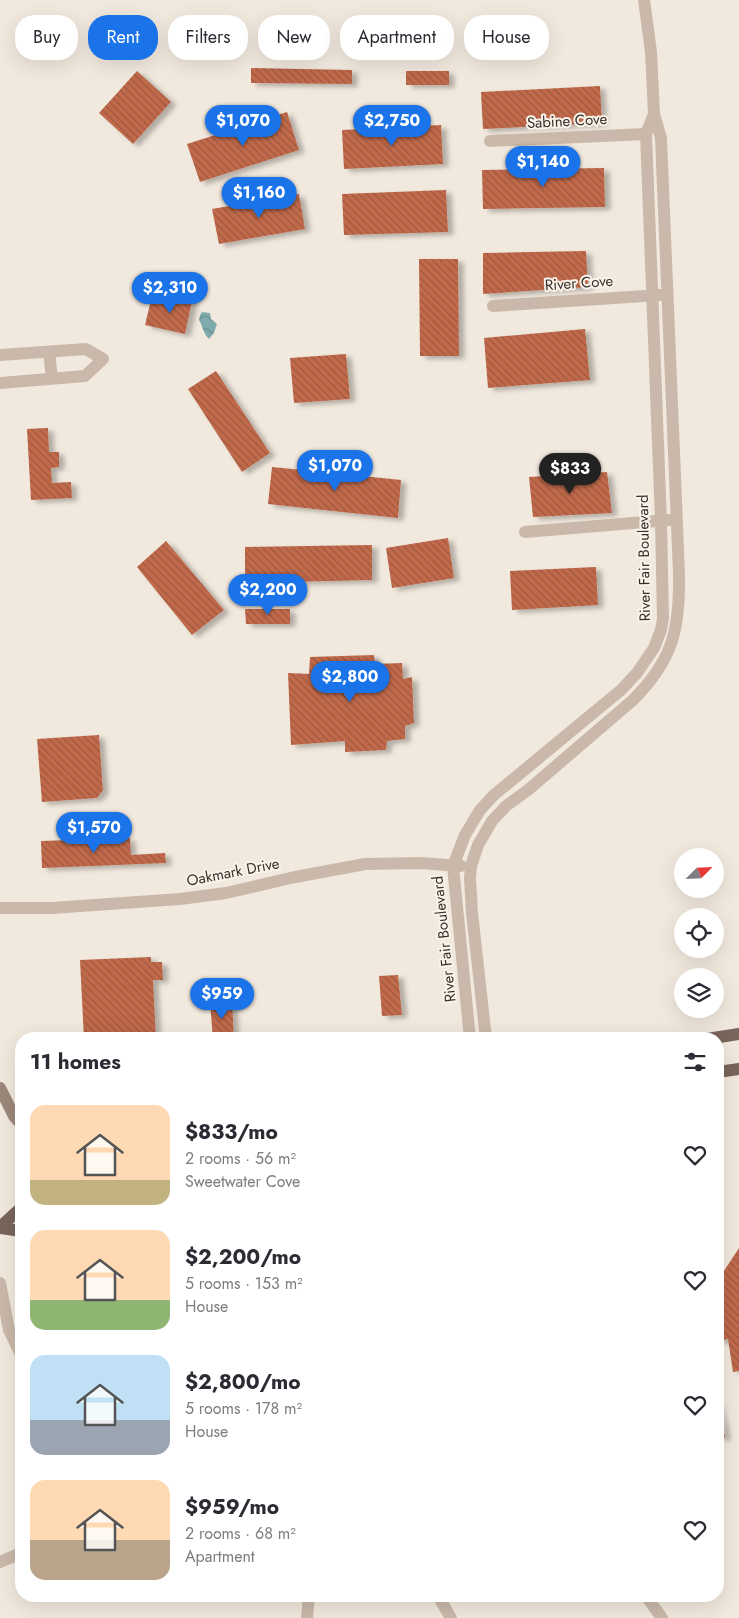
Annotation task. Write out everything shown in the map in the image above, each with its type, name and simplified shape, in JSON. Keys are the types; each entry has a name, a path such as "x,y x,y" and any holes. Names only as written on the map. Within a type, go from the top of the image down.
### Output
{"main road":[{"path":"724,1036 739,1034"},
{"path":"724,1071 739,1069"},
{"path":"0,1088 15,1117"},
{"path":"0,1228 15,1214"},
{"path":"0,1228 15,1230"}],"street":[{"name":"River Fair Boulevard","path":"485,1032 472,913 471,866 478,845 506,806 528,790 649,684 674,640 680,595 661,138 654,114 651,52 644,0"},
{"name":"River Fair Boulevard","path":"469,1032 453,866 465,834 480,810 494,796 621,690 637,674 654,648 661,630 663,619 661,521 646,134 654,114"},
{"name":"Sabine Cove","path":"490,141 646,134"},
{"name":"River Cove","path":"493,306 652,294 667,295"},
{"path":"0,355 86,349 103,359 85,376 0,382"},
{"path":"49,352 52,378"},
{"path":"525,532 677,519"},
{"path":"654,648 666,657"},
{"name":"Oakmark Drive","path":"0,908 52,908 226,894 295,876 365,864 420,863 471,866"},
{"path":"0,1283 9,1330"},
{"path":"0,1319 9,1330 15,1342"},
{"path":"0,1562 15,1556"},
{"path":"307,1618 308,1602"},
{"path":"442,1602 451,1618"},
{"path":"650,1602 662,1618"}],"water":[{"path":"202,312 210,313 211,319 217,324 214,333 209,339 199,320"}],"building":[{"path":"251,68 352,70 352,84 251,83"},
{"path":"137,71 171,102 133,144 99,113"},
{"path":"406,71 449,71 449,85 406,85"},
{"path":"600,86 602,123 483,129 481,92"},
{"path":"287,112 299,150 200,182 187,144"},
{"path":"441,125 443,164 344,169 342,130"},
{"path":"604,168 605,207 483,209 482,170"},
{"path":"446,190 448,232 344,235 342,194"},
{"path":"299,194 305,229 219,244 212,209"},
{"path":"586,251 588,287 483,294 483,253"},
{"path":"419,259 458,259 459,356 420,356"},
{"path":"163,293 192,301 185,334 145,325 150,304 158,304"},
{"path":"585,329 590,380 488,388 484,338"},
{"path":"346,354 350,399 294,403 290,358"},
{"path":"216,371 270,453 242,472 188,389"},
{"path":"48,428 49,452 59,452 59,467 51,468 52,483 71,482 72,498 31,500 27,429"},
{"path":"272,467 401,480 398,518 268,504"},
{"path":"607,472 612,513 533,517 529,477"},
{"path":"448,538 454,578 392,588 386,548"},
{"path":"166,541 224,610 192,635 137,567"},
{"path":"372,545 372,580 245,583 245,547"},
{"path":"596,567 598,605 512,610 510,571"},
{"path":"245,609 290,609 290,624 246,624"},
{"path":"374,655 375,664 402,663 403,679 412,677 414,723 405,726 405,739 387,741 386,750 345,752 345,741 291,745 288,673 309,674 310,657"},
{"path":"99,735 103,790 97,798 42,802 37,739"},
{"path":"130,838 131,855 165,853 166,863 42,868 41,841"},
{"path":"151,957 151,962 162,962 163,980 153,980 156,1032 84,1032 80,960"},
{"path":"398,975 402,1015 382,1016 379,976"},
{"path":"232,1000 234,1032 212,1032 210,1002"},
{"path":"739,1248 739,1371 733,1372 728,1339 724,1340 724,1271"}]}
